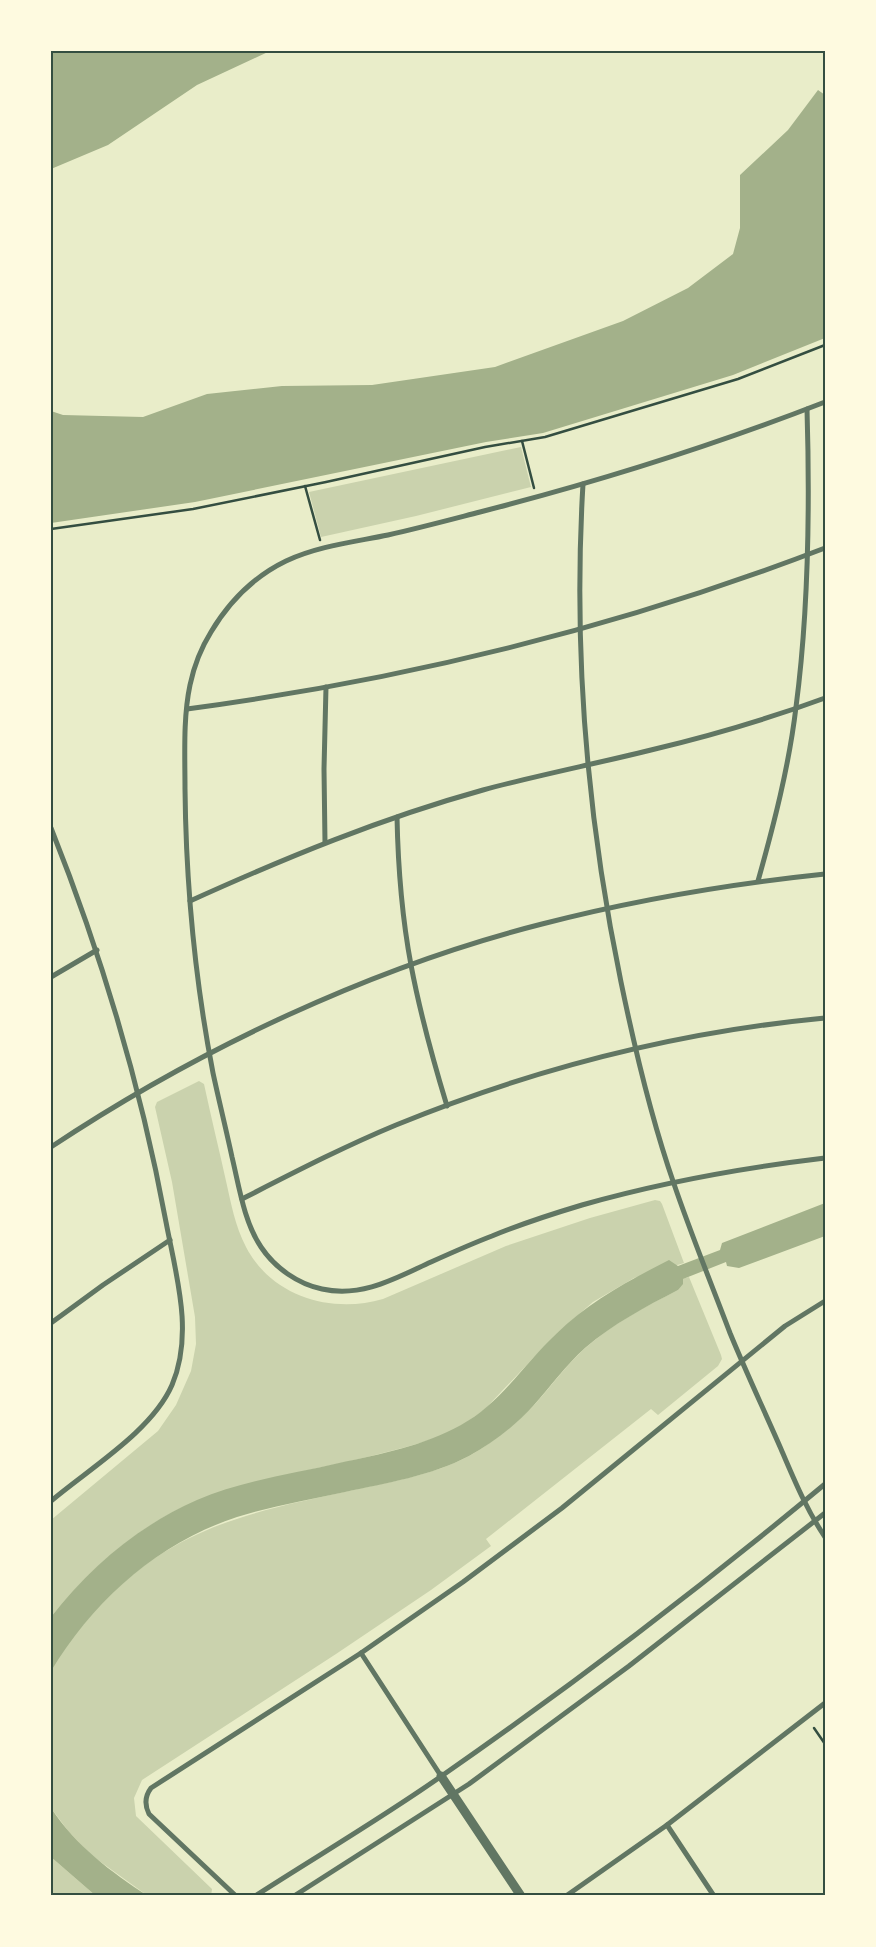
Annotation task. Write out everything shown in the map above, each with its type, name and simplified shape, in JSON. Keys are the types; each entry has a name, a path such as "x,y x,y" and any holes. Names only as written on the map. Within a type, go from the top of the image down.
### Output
{"street":[{"path":"825,402 709,444 583,484 435,524 325,547 300,555 276,566 240,594 226,609 209,634 196,664 190,686 187,709 185,808 190,901 198,978 210,1054 242,1199 255,1237 262,1249 278,1267 288,1274 311,1286 324,1290 352,1292 365,1290 525,1224 593,1202 673,1182 739,1169 825,1158"},
{"path":"758,881 782,786 796,709 804,630 808,554 807,409"},
{"path":"583,484 580,628 588,765 607,908 635,1048 673,1182 709,1279 742,1362 804,1501 814,1522 825,1537"},
{"path":"187,709 326,687 454,660 580,628 686,596 825,548"},
{"path":"325,843 326,687"},
{"path":"190,901 325,843 396,818 481,791 721,732 825,698"},
{"path":"396,818 401,893 411,966 447,1106"},
{"path":"51,828 97,950 139,1093 170,1240 181,1304 183,1338 181,1356 171,1385 154,1414 142,1427 51,1502"},
{"path":"51,1147 139,1093 210,1054 314,1005 411,966 506,934 607,908 758,881 825,874"},
{"path":"51,977 97,950"},
{"path":"242,1199 332,1154 395,1126 555,1069 635,1048 721,1032 825,1018"},
{"path":"51,1323 170,1240"},
{"path":"236,1896 151,1817 146,1804 147,1793 154,1785 361,1653 463,1582 562,1508 785,1326 825,1301"},
{"path":"254,1896 441,1776 617,1648 825,1484"},
{"path":"294,1896 453,1794 629,1666 825,1513"},
{"path":"361,1653 521,1896"},
{"path":"566,1896 667,1825 825,1703"},
{"path":"667,1825 714,1896"}],"path":[{"path":"51,529 193,508 485,447 554,435 738,379 825,345"},
{"path":"522,441 534,489"},
{"path":"305,486 320,540"},
{"path":"814,1728 825,1744"}],"shaded area":[{"path":"51,51 270,51 197,85 108,145 51,169"},
{"path":"818,90 825,95 825,338 733,375 543,433 486,442 195,502 51,523 51,411 63,415 143,417 207,394 282,386 372,385 495,367 623,321 688,288 733,254 740,228 740,175 788,130"},
{"path":"521,447 531,487 416,516 321,537 309,492"},
{"path":"199,1081 204,1084 234,1214 246,1247 257,1264 271,1278 287,1289 305,1297 324,1302 344,1304 364,1303 383,1299 506,1246 590,1218 655,1200 660,1201 662,1204 684,1263 634,1278 593,1302 555,1335 484,1410 464,1424 444,1435 420,1443 220,1492 178,1510 137,1534 99,1565 51,1617 51,1520 158,1431 176,1405 191,1371 196,1344 195,1317 172,1182 155,1107 157,1102"},
{"path":"825,1203 825,1236 739,1268 727,1266 726,1262 683,1279 683,1284 678,1290 641,1309 585,1348 571,1361 520,1420 469,1456 439,1469 408,1478 250,1513 208,1528 181,1542 155,1558 130,1577 108,1598 68,1645 51,1671 51,1617 82,1581 99,1565 135,1535 155,1522 175,1510 214,1493 267,1478 386,1453 432,1439 447,1432 461,1425 488,1406 556,1334 582,1311 610,1292 669,1260 678,1266 720,1250 722,1243"},
{"path":"689,1277 721,1355 722,1359 718,1366 658,1415 651,1409 486,1539 491,1546 431,1590 142,1780 134,1798 136,1816 212,1889 211,1896 148,1896 91,1855 69,1832 51,1808 51,1673 62,1651 75,1634 122,1584 151,1561 182,1542 213,1528 281,1506 415,1476 443,1468 469,1456 495,1439 522,1417 571,1362 605,1332 678,1290 682,1279"},
{"path":"51,1808 61,1822 95,1857 148,1896 96,1896 51,1857"},
{"path":"51,1857 96,1896 51,1896"}]}
